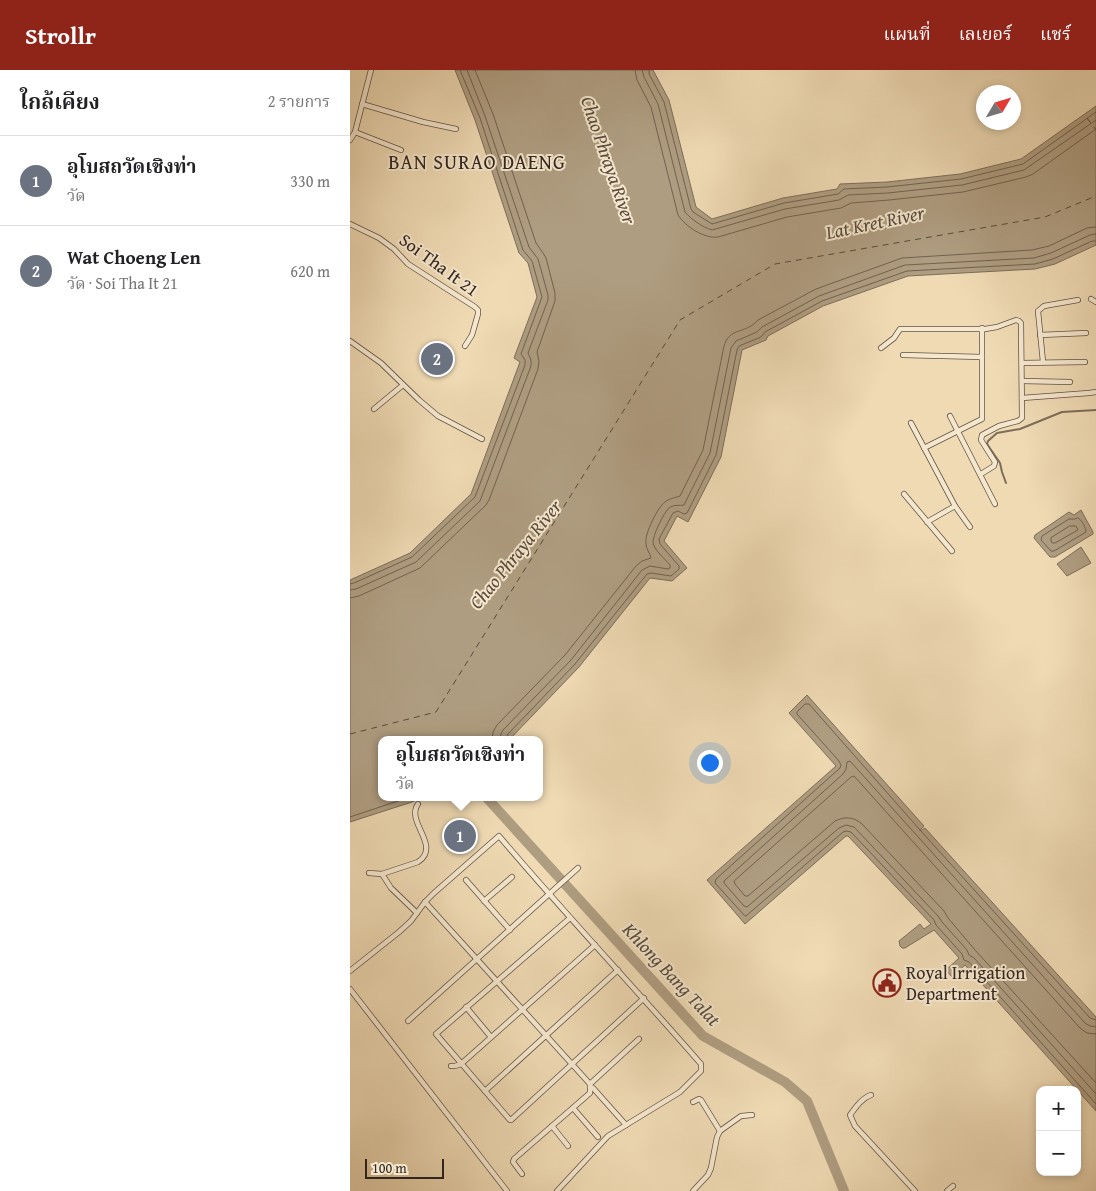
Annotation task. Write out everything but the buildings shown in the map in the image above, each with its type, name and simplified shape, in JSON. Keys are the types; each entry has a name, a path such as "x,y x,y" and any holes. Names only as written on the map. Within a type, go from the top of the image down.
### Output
{"street":[{"path":"350,140 355,132 371,70"},
{"path":"362,104 423,122 456,129"},
{"path":"355,132 401,150"},
{"name":"Soi Tha It 21","path":"350,224 379,238 394,249 408,264 478,310 472,335 465,346"},
{"path":"1043,362 1038,311 1044,306 1078,300"},
{"path":"1019,321 1023,315"},
{"path":"881,348 897,335 900,329 997,327 1016,320 1019,321"},
{"path":"980,474 994,466 995,462 981,440 982,435 999,426 1021,420 1022,418 1021,323 1019,321"},
{"path":"924,448 982,419 982,328"},
{"path":"1040,335 1086,333"},
{"path":"350,341 381,363 438,416 482,439"},
{"path":"903,356 982,357"},
{"path":"1022,362 1085,362"},
{"path":"1022,381 1070,382"},
{"path":"374,409 403,385"},
{"path":"1022,398 1096,392"},
{"path":"950,416 995,504"},
{"path":"911,424 955,506 970,527"},
{"path":"904,494 952,551"},
{"path":"927,522 955,506"},
{"path":"369,873 382,874 423,859 426,853 426,846 415,816 418,804"},
{"path":"350,971 399,932 411,921 425,902 499,836 548,894 644,998 701,1064 701,1071 680,1092 608,1136 557,1191"},
{"path":"408,1021 578,868"},
{"path":"382,874 391,888 417,913"},
{"path":"484,901 512,877"},
{"path":"466,880 510,930"},
{"path":"425,902 626,1125"},
{"path":"570,918 436,1034 511,1120 644,998"},
{"path":"451,1066 461,1064 595,945"},
{"path":"485,1091 618,970"},
{"path":"350,989 506,1191"},
{"path":"466,1007 491,1037"},
{"path":"522,1174 513,1160 590,1093 590,1086 639,1039"},
{"path":"871,1095 866,1097 850,1115 855,1126 915,1191"},
{"path":"694,1102 699,1099 701,1100 720,1132"},
{"path":"573,1108 598,1137"},
{"path":"693,1191 708,1175 717,1137 720,1132 741,1116 752,1115"},
{"path":"552,1126 568,1146"},
{"path":"947,1191 953,1186"}],"water":[{"path":"455,70 653,70 669,100 696,207 712,219 783,198 837,189 840,184 887,182 960,174 1021,159 1096,106 1096,245 1055,264 1035,269 908,276 823,306 768,336 766,340 742,350 721,457 688,522 677,516 664,541 687,568 672,581 650,578 579,667 513,736 378,736 378,801 414,801 350,822 350,580 410,553 471,494 520,362 514,358 537,297 528,263 519,253 475,120"},
{"path":"1081,510 1093,534 1055,557 1050,557 1034,538 1035,535 1069,512 1074,515"},
{"path":"1081,547 1091,563 1067,576 1057,564"},
{"path":"807,695 924,826 920,831 925,828 1096,1017 1096,1111 1081,1094 1081,1086 1074,1086 965,965 952,977 946,970 959,958 934,930 905,948 900,946 899,941 920,924 924,929 931,924 848,836 745,924 707,880 836,766 789,713"}],"waterway":[{"path":"1006,483 1000,463 987,444 997,433 1020,429 1062,412 1096,410"},
{"name":"Khlong Bang Talat","path":"490,801 703,1036 785,1082 807,1101 844,1191"}],"ferry route":[{"path":"1087,118 1096,130"},
{"path":"350,734 436,712 680,320 775,264 1045,217 1096,196"}],"place":[{"name":"Wat Choeng Len","path":"437,359"},
{"name":"อุโบสถวัดเชิงท่า","path":"460,836"},
{"name":"Royal Irrigation Department","path":"887,983"}],"district":[{"name":"BAN SURAO DAENG","path":"477,162"}],"water label":[{"name":"Chao Phraya River","path":"609,160"},
{"name":"Lat Kret River","path":"875,222"},
{"name":"Chao Phraya River","path":"515,554"}]}
